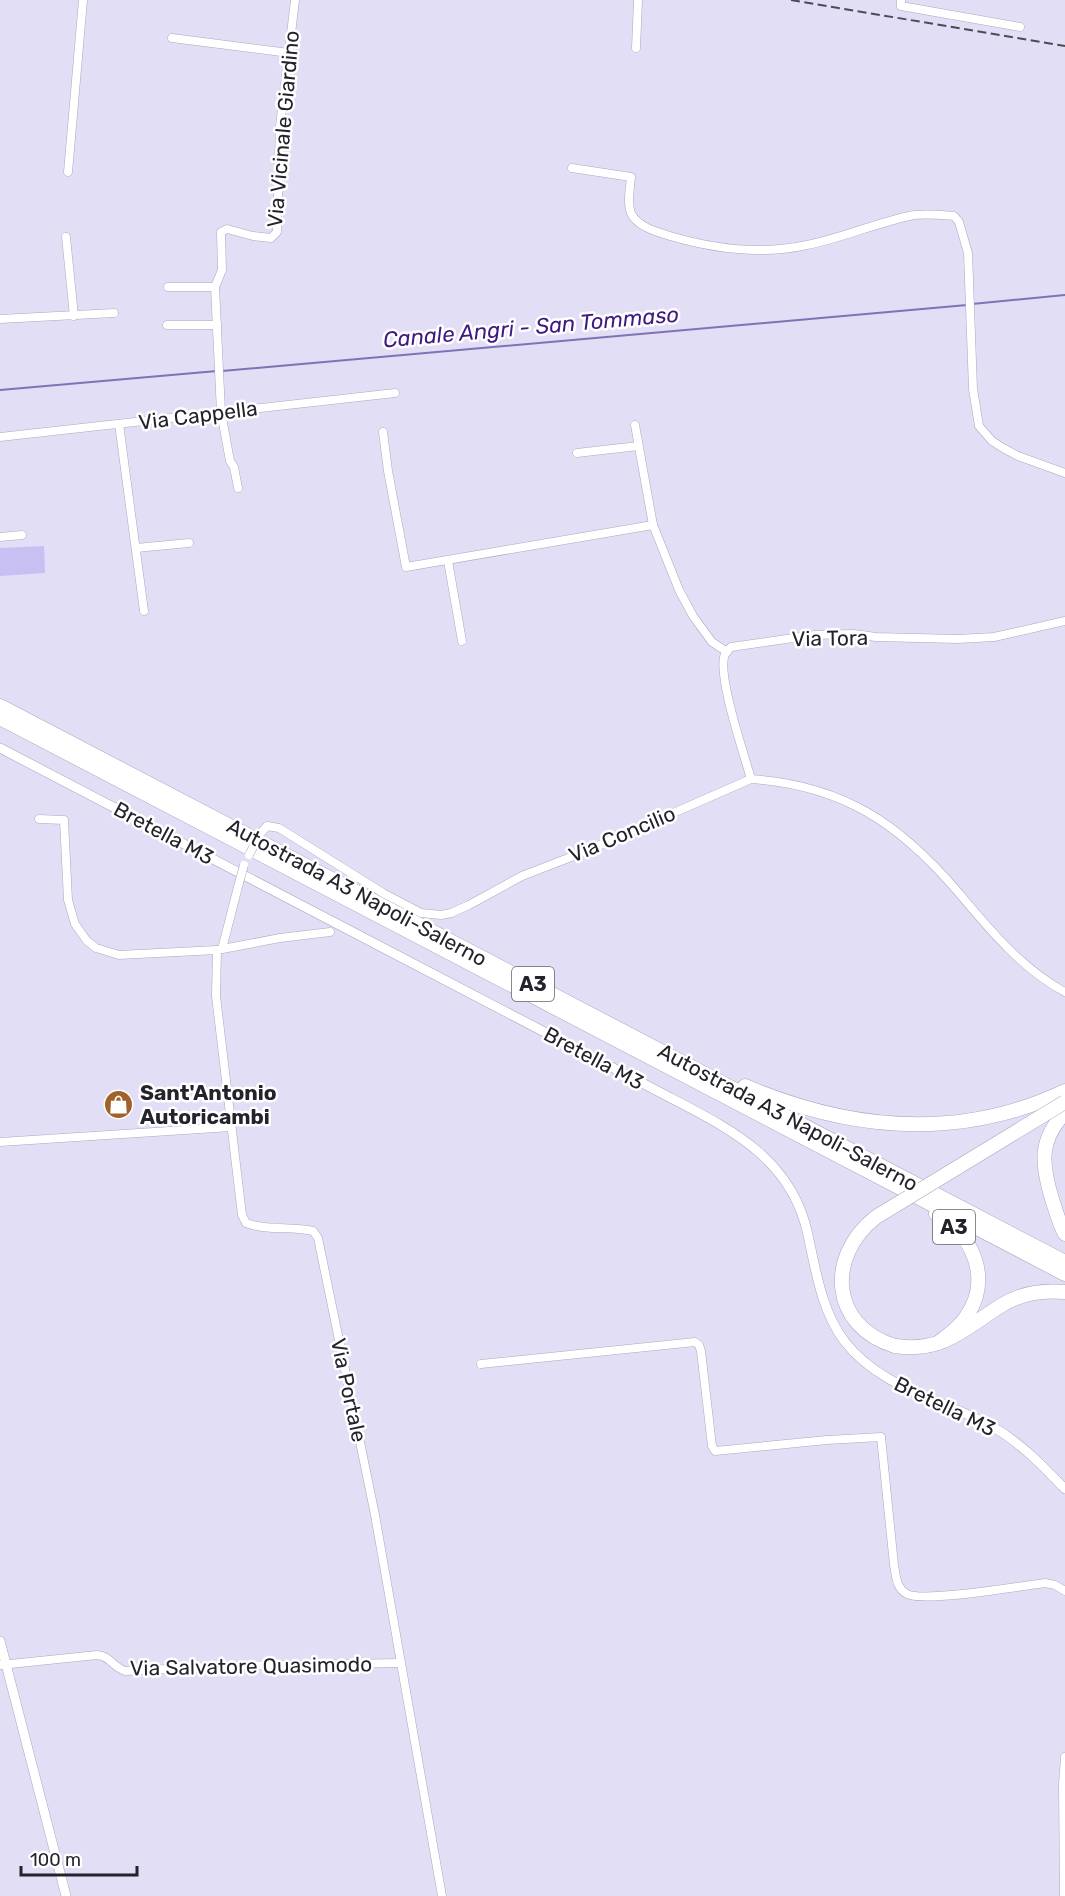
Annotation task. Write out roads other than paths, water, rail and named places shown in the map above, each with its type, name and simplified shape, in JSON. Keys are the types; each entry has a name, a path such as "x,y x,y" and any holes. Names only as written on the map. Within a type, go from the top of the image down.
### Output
{"highway":[{"name":"Autostrada A3 Napoli-Salerno","path":"0,706 1065,1262"},
{"name":"Autostrada A3 Napoli-Salerno","path":"0,718 1065,1274"},
{"name":"A3","path":"604,1021 679,1052 762,1093 826,1113 891,1124 938,1125 977,1120 1022,1108 1065,1091"},
{"name":"A3","path":"1065,1102 876,1217 855,1237 843,1263 842,1276 845,1302 861,1327 872,1337 909,1348 926,1347 953,1338 1003,1304 1017,1298 1044,1292 1065,1292"},
{"path":"1065,1113 1048,1137 1044,1158 1046,1177 1065,1234"},
{"name":"A3","path":"836,1154 897,1194 940,1217 954,1227 971,1248 978,1271 976,1296 960,1325 938,1343"}],"street":[{"path":"68,172 83,0"},
{"name":"Via Vicinale Giardino","path":"238,488 234,467 230,461 221,412 215,287 222,270 221,232 223,229 271,238 277,232 280,126 295,0"},
{"path":"636,48 638,0"},
{"path":"901,0 901,6 1020,27"},
{"path":"172,38 289,53"},
{"path":"572,168 631,177 629,203 631,213 636,220 667,235 707,246 767,249 804,246 910,216 954,216 959,222 968,253 973,389 979,426 992,441 1003,448 1018,456 1065,473"},
{"path":"66,237 74,316"},
{"path":"168,287 215,287"},
{"path":"0,319 114,313"},
{"path":"167,325 217,325"},
{"name":"Via Cappella","path":"0,436 395,393"},
{"path":"119,424 144,611"},
{"path":"635,425 652,525 679,590 693,616 712,642 727,652 724,655 724,676 751,779 831,794 883,822 919,850 988,927 1023,962 1065,992"},
{"path":"383,432 406,567 652,525"},
{"path":"577,453 638,446"},
{"path":"0,537 22,535"},
{"path":"136,548 189,543"},
{"path":"448,561 462,641"},
{"name":"Via Tora","path":"727,652 731,647 741,645 815,635 853,634 876,637 958,639 994,637 1065,621"},
{"name":"Bretella M3","path":"0,748 680,1102 746,1140 773,1165 793,1195 807,1232 828,1312 845,1341 856,1354 876,1371 901,1386 968,1415 1001,1433 1034,1458 1065,1489"},
{"name":"Via Concilio","path":"220,949 244,865 260,834 267,826 279,828 383,893 421,913 441,915 451,914 522,876 584,852 751,779"},
{"path":"39,819 64,820 68,900 71,913 80,933 96,948 118,955 220,949 330,932"},
{"name":"Via Portale","path":"220,949 216,996 242,1215 246,1223 255,1226 304,1229 313,1231 318,1238 375,1515 442,1896"},
{"path":"0,1142 231,1127"},
{"path":"481,1364 695,1342 701,1351 712,1446 715,1452 827,1440 881,1437 894,1565 900,1589 908,1594 924,1597 1045,1583 1055,1585 1065,1591"},
{"path":"0,1641 3,1664 66,1896"},
{"name":"Via Salvatore Quasimodo","path":"3,1664 97,1656 108,1658 117,1667 126,1671 400,1663"},
{"path":"1064,1896 1063,1784 1065,1757"}],"waterway":[{"name":"Canale Angri - San Tommaso","path":"972,304 1065,295"},
{"name":"Canale Angri - San Tommaso","path":"222,371 967,305"},
{"name":"Canale Angri - San Tommaso","path":"0,390 217,371"}],"railway":[{"path":"791,0 1065,46"}],"place":[{"name":"Sant'Antonio Autoricambi","path":"119,1104"}]}
